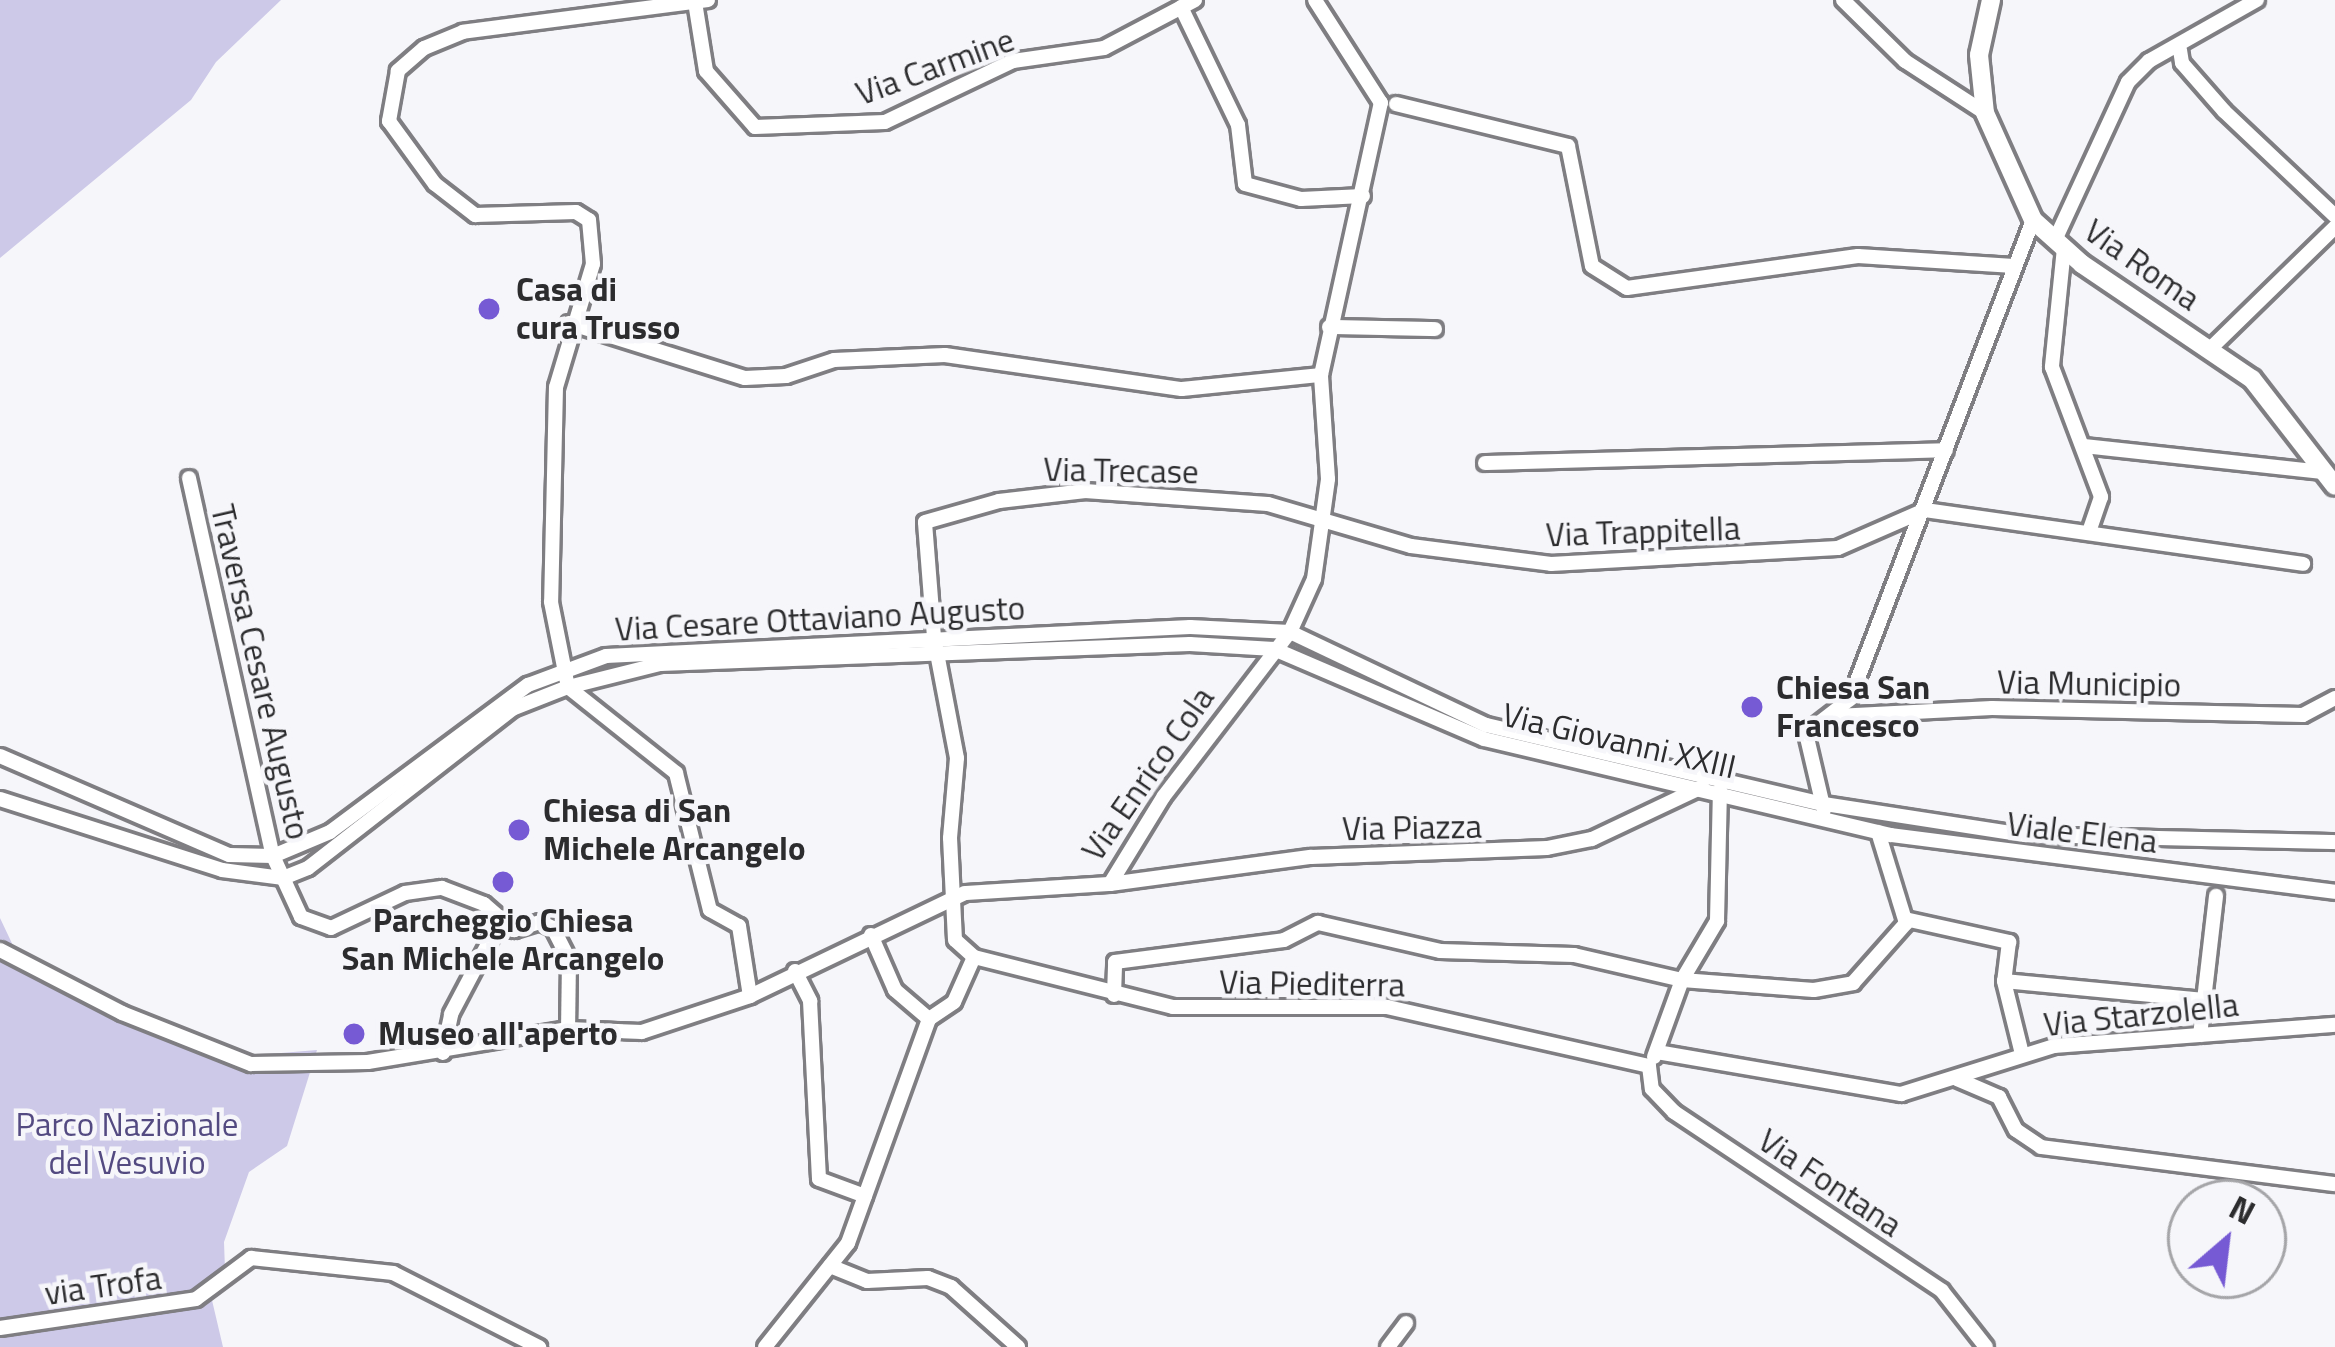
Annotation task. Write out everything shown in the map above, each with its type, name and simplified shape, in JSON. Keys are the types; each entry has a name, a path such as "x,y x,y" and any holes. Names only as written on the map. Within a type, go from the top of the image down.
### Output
{"main road":[{"name":"Via Roma","path":"1991,0 1979,55 1985,112 2033,220 2059,244 2252,379 2333,478"}],"street":[{"name":"Via Enrico Cola","path":"0,950 122,1013 250,1064 443,1053 568,1029 642,1032 750,996 951,898 1110,884 1290,632 1314,579 1325,515 1321,374 1381,103 1315,0"},
{"path":"1843,0 1905,61 1985,112"},
{"path":"2089,532 2101,497 2052,367 2059,244 2128,82 2149,62 2180,50 2257,0"},
{"path":"701,1 463,32 424,48 398,71 388,122 454,203 505,220 564,212 589,220 593,264 569,323 556,387 551,563 568,687 676,773 710,910 739,926 750,996"},
{"name":"Via Carmine","path":"701,1 706,70 754,128 885,122 990,69 1104,48 1188,3"},
{"path":"1188,3 1238,125 1245,184 1301,199 1363,196"},
{"path":"2180,50 2182,63 2224,112 2335,216"},
{"path":"1396,104 1568,146 1592,266 1628,288 1858,256 2014,266"},
{"path":"1824,812 1806,733 1836,716 1850,699 2033,220"},
{"path":"2211,348 2335,227"},
{"path":"569,323 745,378 786,376 834,360 945,355 1182,389 1321,374"},
{"path":"1329,327 1435,328"},
{"path":"2084,446 2333,478"},
{"path":"1485,463 1946,450"},
{"name":"Traversa Cesare Augusto","path":"189,478 273,856 313,926 348,924 429,888 464,894 500,923"},
{"name":"Via Trecase","path":"934,637 925,522 943,516 1085,491 1325,515 1360,527"},
{"path":"1924,510 2303,564"},
{"name":"Via Trappitella","path":"1360,527 1411,546 1551,564 1838,548 1924,510"},
{"name":"Via Cesare Ottaviano Augusto","path":"0,756 229,855 273,856 330,832 506,698 564,667 655,647 1190,627 1290,632"},
{"name":"Via Giovanni XXIII","path":"1290,632 1486,725 1824,812"},
{"path":"765,1347 830,1266 865,1196 929,1018 953,1002 974,957 955,940 951,898 957,758 942,659 934,637"},
{"name":"Via Cesare Ottaviano Augusto","path":"283,878 308,868 512,710 568,687 660,664 942,659 1190,644 1274,649"},
{"name":"Via Giovanni XXIII","path":"1274,649 1484,740 1824,812"},
{"name":"Via Municipio","path":"1836,716 1993,708 2303,715 2335,698"},
{"name":"Via Piazza","path":"1110,884 1311,857 1546,848 1592,839 1703,786"},
{"path":"1653,1059 1682,980 1717,921 1720,790"},
{"path":"0,799 221,870 283,878"},
{"name":"Viale Elena","path":"1824,812 1878,832 2335,892"},
{"name":"Viale Elena","path":"1824,812 2025,835 2335,842"},
{"path":"1878,832 1905,919"},
{"path":"2200,1035 2216,896"},
{"path":"1114,995 1114,962 1284,940 1318,923 1441,951 1574,955 1682,980 1814,990 1852,983 1905,919"},
{"path":"1905,919 2009,942 2004,981 2022,1054"},
{"path":"443,1053 451,1014 500,923 514,930 540,922 562,940 568,1029"},
{"path":"871,935 895,990 929,1018"},
{"name":"Via Piediterra","path":"974,957 1114,995 1230,1010 1387,1006 1653,1059 1864,1093 1901,1094 1957,1079"},
{"path":"795,971 810,1001 819,1179 865,1196"},
{"path":"2004,981 2204,1000"},
{"name":"Via Starzolella","path":"1957,1079 2022,1054 2335,1025"},
{"name":"Via Fontana","path":"1653,1059 1652,1089 1674,1112 1942,1291 1985,1347"},
{"path":"1957,1079 1999,1096 2017,1130 2041,1147 2335,1184"},
{"name":"via Trofa","path":"0,1328 196,1299 250,1258 393,1274 538,1347"},
{"path":"830,1266 867,1281 928,1278 951,1287 1018,1347"},
{"path":"1388,1347 1406,1323"}],"green space":[{"path":"0,0 281,0 216,62 191,100 0,258"},
{"name":"Parco Nazionale del Vesuvio","path":"0,918 17,954 138,1016 245,1056 317,1050 287,1146 249,1172 224,1242 225,1270 211,1296 223,1347 0,1347"}],"place":[{"name":"Casa di cura Trusso","path":"489,309"},
{"name":"Chiesa San Francesco","path":"1752,707"},
{"name":"Chiesa di San Michele Arcangelo","path":"519,830"},
{"name":"Parcheggio Chiesa San Michele Arcangelo","path":"503,882"},
{"name":"Museo all'aperto","path":"354,1034"}]}
